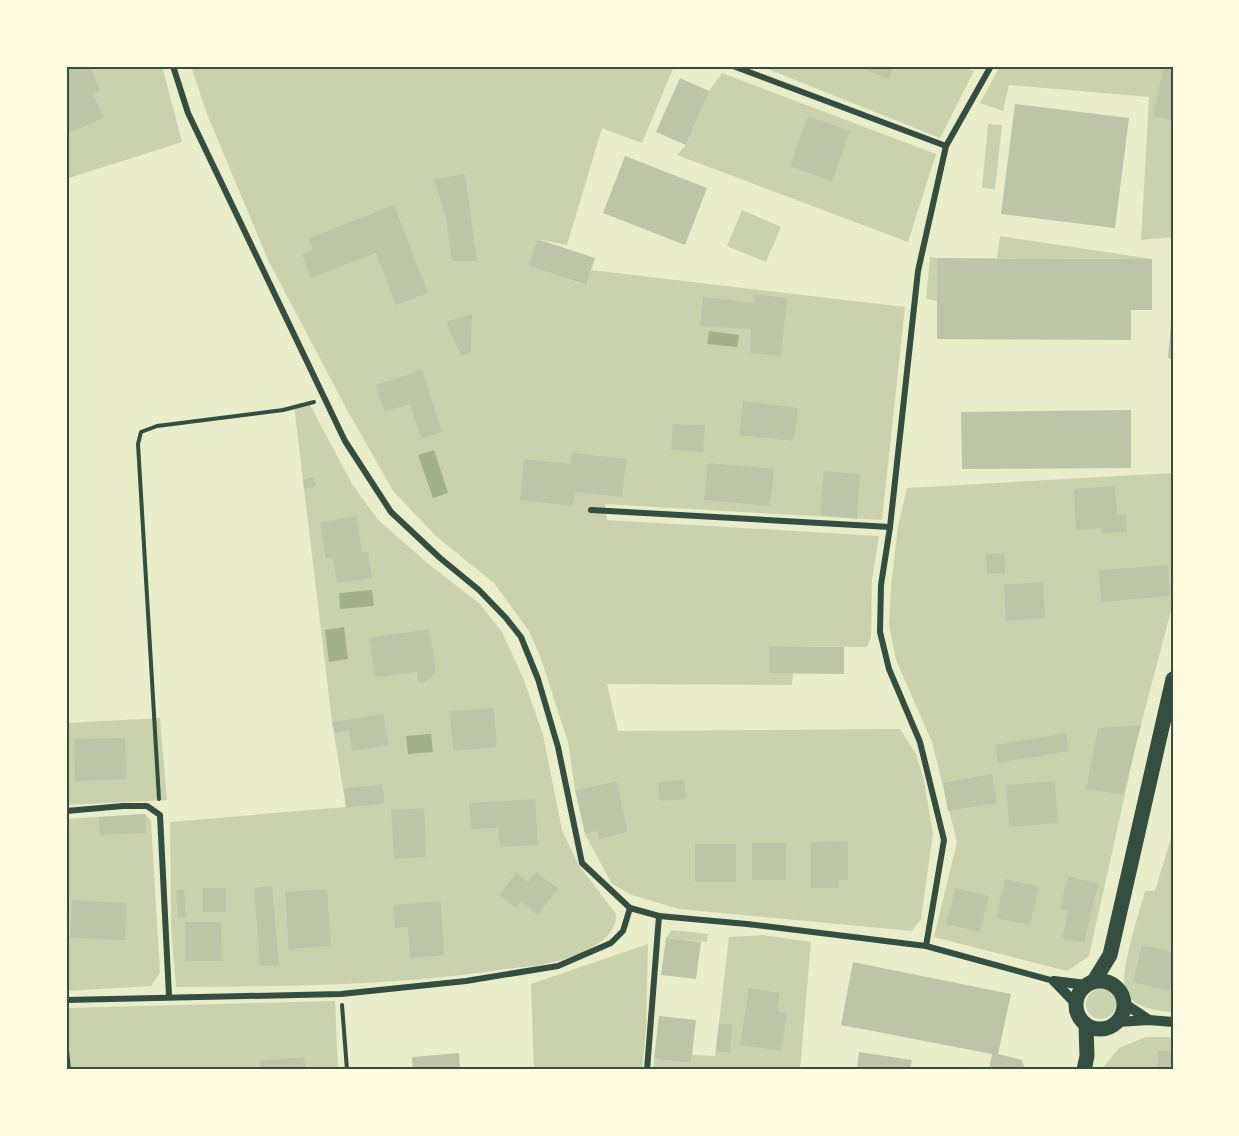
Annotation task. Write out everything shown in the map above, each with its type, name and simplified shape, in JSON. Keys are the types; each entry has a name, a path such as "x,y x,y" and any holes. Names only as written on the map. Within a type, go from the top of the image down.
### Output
{"main road":[{"path":"1114,985 1110,955 1173,679"},
{"path":"1086,1063 1086,1025 1077,1012 1077,997 1110,955"},
{"path":"1086,1063 1111,1025 1124,1011 1125,1004 1119,990 1114,985 1101,981 1090,983"},
{"path":"1086,1025 1098,1029 1111,1025"}],"street":[{"path":"173,66 188,113 345,441 391,512 440,558 479,590 506,618 520,637 538,679 558,747 582,863 630,908 659,916 747,924 926,946 1054,981 1090,983"},
{"path":"733,66 946,146"},
{"path":"926,946 944,840 920,742 889,669 880,632 881,585 890,527 918,272 946,146 991,66"},
{"path":"591,510 890,527"},
{"path":"66,812 147,806 160,814 169,996"},
{"path":"66,1000 341,994 466,981 558,966 611,943 623,931 630,908"},
{"path":"647,1070 659,916"},
{"path":"1054,981 1076,1004"},
{"path":"1125,1004 1149,1020"},
{"path":"1111,1025 1149,1020 1173,1022"},
{"path":"66,1051 68,1070"}],"path":[{"path":"160,814 138,444 141,432 158,426 283,410 324,399"},
{"path":"341,994 347,1070"}],"shaded area":[{"path":"66,66 162,66 182,142 66,179"},
{"path":"191,66 674,66 642,143 602,128 567,245 537,239 528,266 585,285 591,270 905,307 882,520 605,504 607,520 879,536 872,580 871,637 867,647 769,646 769,673 793,673 792,685 607,684 618,731 900,729 916,754 924,781 933,833 921,919 912,931 679,909 632,895 612,884 585,834 597,831 599,838 628,832 617,781 575,790 568,742 540,656 529,631 494,583 437,537 393,491 346,408 268,260 207,114"},
{"path":"760,66 963,66 974,71 940,138"},
{"path":"1000,66 1173,66 1173,237 1141,240 1149,97 1009,85 1003,111 980,103"},
{"path":"722,73 936,154 908,242 677,155 686,145 709,91"},
{"path":"988,124 1002,125 995,189 982,188"},
{"path":"742,210 781,227 766,262 727,246"},
{"path":"1000,236 1152,259 997,258"},
{"path":"930,257 937,258 937,301 926,299"},
{"path":"709,331 739,335 737,347 707,344"},
{"path":"309,403 352,484 378,520 431,566 480,604 502,632 524,680 543,735 562,830 578,864 616,914 611,931 597,945 588,950 545,964 414,980 176,987 171,927 170,822 346,807 332,722 294,405"},
{"path":"434,450 448,493 433,498 418,455"},
{"path":"1173,473 1173,603 1138,736 1089,956 1067,971 934,937 957,842 932,742 896,660 889,625 898,526 907,488"},
{"path":"372,590 374,606 340,609 339,593"},
{"path":"344,627 348,659 329,662 325,630"},
{"path":"160,718 167,800 66,805 66,723"},
{"path":"431,734 433,752 408,754 406,736"},
{"path":"145,814 151,821 160,973 151,986 66,991 66,819"},
{"path":"1173,831 1173,1012 1139,1005 1128,996 1124,982 1127,956 1145,891 1155,891"},
{"path":"672,930 708,934 707,942 666,938"},
{"path":"763,935 811,942 800,1070 654,1070 654,1059 691,1063 692,1055 715,1056 729,937"},
{"path":"648,944 646,1030 642,1070 534,1070 531,984"},
{"path":"1101,989 1112,993 1116,1004 1112,1015 1101,1019 1090,1015 1086,1004 1090,993"},
{"path":"335,1001 338,1070 66,1070 66,1008"},
{"path":"1146,1037 1173,1037 1173,1051 1158,1051 1157,1070 1147,1068 1143,1070 1101,1070 1119,1048"}],"building":[{"path":"77,66 90,66 100,91 93,94 104,118 66,134 66,71"},
{"path":"857,66 894,66 889,79"},
{"path":"1164,66 1173,66 1173,120 1153,116"},
{"path":"680,78 709,91 686,145 656,132"},
{"path":"1015,104 1129,118 1115,228 1001,214"},
{"path":"808,116 850,131 832,181 790,166"},
{"path":"625,156 707,188 685,245 603,213"},
{"path":"465,174 477,261 452,261 446,217 434,179"},
{"path":"394,205 428,293 396,305 376,253 311,278 302,254 313,250 309,238"},
{"path":"537,239 595,258 586,285 528,266"},
{"path":"937,258 1152,259 1152,310 1131,310 1131,340 937,339"},
{"path":"754,294 787,298 781,356 750,353 751,329 700,326 703,297 754,303"},
{"path":"472,314 471,352 461,356 446,322"},
{"path":"1171,321 1173,321 1173,359 1168,358"},
{"path":"422,370 442,432 421,439 410,404 384,412 376,385"},
{"path":"743,401 798,408 794,441 739,435"},
{"path":"1131,410 1131,468 962,469 961,412"},
{"path":"673,424 705,425 703,452 671,450"},
{"path":"572,453 626,459 622,497 575,492 573,506 520,500 524,459 571,464"},
{"path":"708,463 774,469 770,506 704,500"},
{"path":"824,471 860,474 857,519 820,515"},
{"path":"313,477 316,486 304,489 303,480"},
{"path":"1115,486 1117,515 1126,515 1127,532 1102,533 1101,528 1076,530 1074,489"},
{"path":"357,516 362,553 368,552 372,578 337,583 333,558 326,559 320,522"},
{"path":"1004,553 1005,573 987,574 986,554"},
{"path":"1168,565 1170,596 1101,602 1099,570"},
{"path":"1043,582 1045,618 1006,621 1004,585"},
{"path":"429,629 436,670 432,677 423,683 418,681 417,672 375,677 369,638"},
{"path":"769,646 844,647 844,674 769,673"},
{"path":"494,708 497,747 453,751 450,711"},
{"path":"383,714 389,745 352,751 349,730 335,733 332,722"},
{"path":"1141,725 1123,795 1086,789 1098,728"},
{"path":"1066,733 1069,751 998,763 995,745"},
{"path":"125,738 127,779 75,781 74,739"},
{"path":"992,774 997,803 948,811 943,783"},
{"path":"684,780 686,799 660,801 658,782"},
{"path":"617,781 628,832 599,839 597,831 585,834 575,790"},
{"path":"1055,781 1058,823 1009,827 1006,785"},
{"path":"382,784 385,803 346,808 344,789"},
{"path":"535,799 538,845 500,847 498,828 471,829 469,803"},
{"path":"424,808 426,857 394,859 391,810"},
{"path":"145,814 146,833 100,835 99,817"},
{"path":"848,841 848,880 839,880 839,888 811,888 811,842"},
{"path":"752,843 786,843 786,880 752,880"},
{"path":"695,844 736,844 736,882 695,882"},
{"path":"536,872 558,888 538,915 521,902 516,908 499,895 516,873 528,882"},
{"path":"1068,876 1098,884 1084,943 1062,938 1068,911 1060,909"},
{"path":"1005,879 1039,887 1030,925 996,918"},
{"path":"272,886 279,965 260,966 254,888"},
{"path":"203,888 226,888 226,912 203,912"},
{"path":"956,888 989,896 980,932 946,924"},
{"path":"327,889 331,946 289,949 285,892"},
{"path":"176,890 184,890 186,917 178,917"},
{"path":"72,900 127,903 125,940 70,938"},
{"path":"441,901 444,955 410,958 408,927 395,928 393,905"},
{"path":"185,922 221,922 222,961 185,961"},
{"path":"666,938 701,942 696,979 661,975"},
{"path":"1142,945 1173,952 1173,977 1170,991 1133,982"},
{"path":"853,962 1011,994 998,1054 1022,1060 1025,1070 989,1070 992,1054 841,1025"},
{"path":"749,988 780,993 777,1011 787,1013 781,1051 740,1045"},
{"path":"659,1016 696,1020 691,1063 654,1059"},
{"path":"719,1024 732,1025 730,1053 716,1051"},
{"path":"1158,1051 1173,1051 1173,1070 1157,1070"},
{"path":"859,1052 912,1060 910,1070 857,1070"},
{"path":"459,1053 460,1070 413,1070 412,1057"},
{"path":"304,1057 306,1070 260,1070 260,1061"}]}
